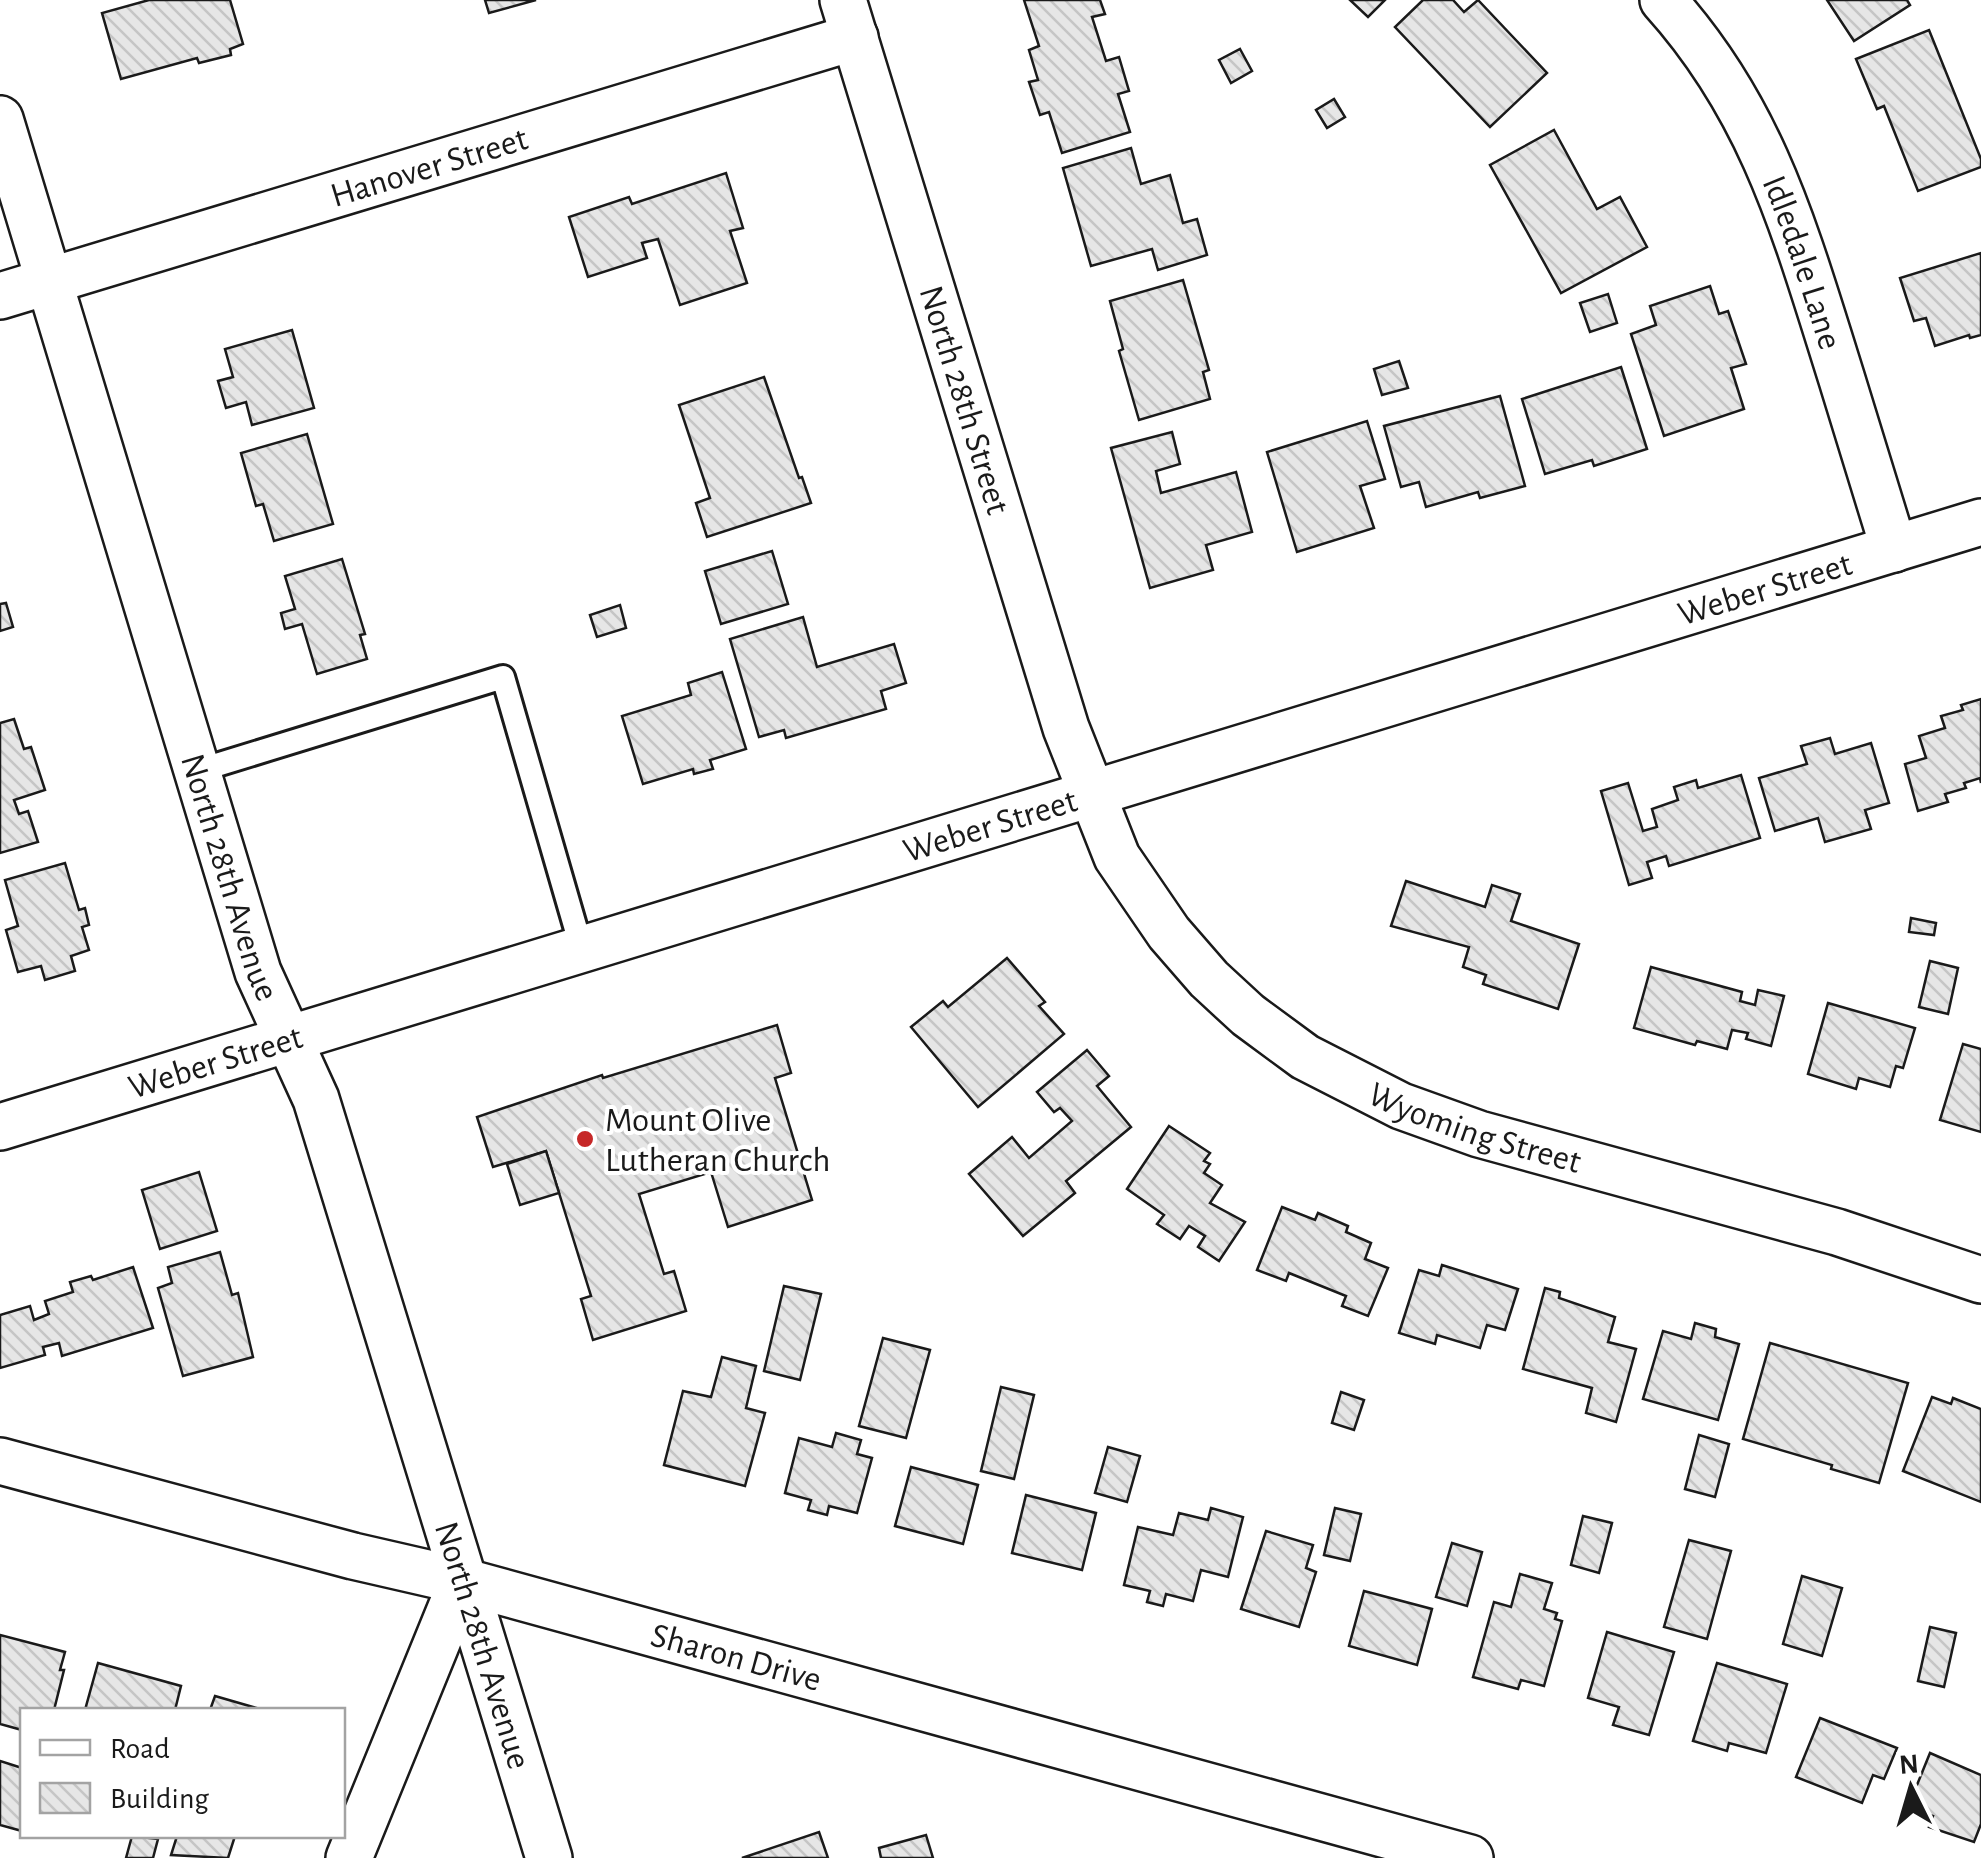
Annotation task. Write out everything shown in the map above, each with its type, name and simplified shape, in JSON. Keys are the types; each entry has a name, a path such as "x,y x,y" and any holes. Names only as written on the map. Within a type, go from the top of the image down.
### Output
{"street":[{"name":"Idledale Lane","path":"1663,0 1727,84 1763,147 1790,214 1894,548"},
{"name":"Hanover Street","path":"0,296 849,19"},
{"name":"North 28th Street","path":"849,19 1066,728 1092,796"},
{"name":"North 28th Avenue","path":"0,119 258,972 316,1099 548,1858"},
{"name":"Weber Street","path":"0,1127 1981,522"},
{"name":"Wyoming Street","path":"1092,796 1116,857 1169,933 1209,980 1305,1057 1352,1083 1401,1106 1479,1134 1837,1232 1981,1280"},
{"name":"Sharon Drive","path":"0,1461 353,1556 462,1581 1470,1858"},
{"path":"349,1858 462,1581"}],"lane":[{"path":"197,771 503,677 582,950"}],"building":[{"path":"149,0 230,0 243,44 230,49 231,55 199,63 197,58 121,79 102,13"},
{"path":"485,0 536,0 489,13"},
{"path":"1024,0 1100,0 1105,14 1092,17 1106,61 1119,57 1129,91 1118,94 1130,132 1062,153 1049,112 1040,115 1029,82 1038,80 1029,50 1039,46"},
{"path":"1350,0 1385,0 1368,17"},
{"path":"1423,0 1453,0 1464,12 1478,0 1547,73 1490,127 1395,27"},
{"path":"1827,0 1907,0 1910,5 1854,41"},
{"path":"1929,30 1981,167 1918,191 1884,106 1877,109 1856,59"},
{"path":"1240,49 1252,71 1231,83 1219,60"},
{"path":"1334,99 1345,117 1327,128 1316,110"},
{"path":"1554,130 1597,209 1620,197 1647,247 1561,293 1490,165"},
{"path":"1131,148 1141,184 1170,175 1183,223 1197,219 1207,255 1158,270 1152,249 1091,266 1063,168"},
{"path":"726,173 743,228 730,231 747,283 680,305 658,239 642,243 647,258 588,277 569,217 629,197 632,204"},
{"path":"1981,253 1981,335 1935,346 1926,318 1914,321 1900,278"},
{"path":"1183,280 1209,370 1203,372 1210,399 1139,420 1119,351 1123,349 1110,301"},
{"path":"1710,286 1719,314 1728,311 1746,364 1731,368 1744,409 1664,436 1631,334 1656,325 1650,306"},
{"path":"1608,294 1617,323 1590,332 1580,303"},
{"path":"292,330 314,408 252,425 246,402 226,408 218,381 233,377 225,349"},
{"path":"1399,361 1408,388 1382,395 1374,369"},
{"path":"1621,367 1647,449 1594,466 1592,460 1545,474 1522,399"},
{"path":"764,377 811,503 707,537 696,503 710,498 679,405"},
{"path":"1500,396 1525,486 1480,498 1478,492 1426,507 1419,482 1401,487 1384,426"},
{"path":"1367,421 1385,479 1360,486 1374,528 1297,552 1267,452"},
{"path":"1172,432 1180,464 1156,471 1161,493 1236,472 1252,532 1206,545 1213,570 1150,588 1111,448"},
{"path":"307,434 333,524 274,541 263,504 256,506 241,453"},
{"path":"772,551 788,604 721,624 705,571"},
{"path":"342,559 365,634 360,635 367,659 317,674 302,624 285,629 281,613 295,609 285,576"},
{"path":"6,603 13,627 0,631 0,604"},
{"path":"620,605 626,628 597,637 590,615"},
{"path":"803,617 817,667 894,644 906,683 881,691 886,709 786,738 784,730 759,737 730,639"},
{"path":"722,672 746,749 710,760 713,769 694,774 693,769 643,784 622,716 691,695 688,683"},
{"path":"1981,699 1981,783 1980,778 1964,783 1966,788 1945,794 1948,802 1918,811 1905,764 1926,758 1919,736 1945,728 1941,716 1963,710 1961,705"},
{"path":"14,719 24,749 31,747 45,790 14,800 19,814 28,811 38,842 0,853 0,723"},
{"path":"1830,738 1835,754 1871,743 1889,803 1865,810 1871,829 1825,842 1818,818 1775,831 1759,778 1807,764 1801,746"},
{"path":"1741,775 1760,838 1669,866 1666,856 1647,862 1652,878 1629,885 1601,791 1628,783 1643,831 1657,827 1652,809 1678,800 1674,787 1696,780 1698,788"},
{"path":"65,863 79,910 85,908 89,925 82,927 89,950 71,956 75,971 45,980 41,966 18,972 6,930 18,926 5,880"},
{"path":"1406,881 1485,907 1492,885 1520,894 1511,921 1579,944 1558,1009 1483,984 1486,975 1463,967 1469,947 1391,926"},
{"path":"1911,918 1936,923 1934,935 1909,932"},
{"path":"1007,958 1045,1002 1039,1006 1064,1034 978,1107 911,1027 943,1001 948,1007"},
{"path":"1930,961 1958,968 1948,1014 1919,1007"},
{"path":"1651,967 1742,992 1740,1001 1755,1005 1758,990 1784,996 1771,1046 1746,1039 1748,1033 1732,1030 1727,1049 1697,1041 1695,1045 1634,1028"},
{"path":"1828,1003 1915,1028 1903,1068 1896,1066 1890,1087 1859,1078 1856,1089 1808,1074"},
{"path":"777,1025 791,1073 775,1078 812,1200 728,1227 711,1172 639,1194 664,1274 674,1271 686,1311 593,1340 581,1299 591,1296 546,1151 493,1167 477,1117 602,1075 603,1078"},
{"path":"1963,1044 1981,1049 1981,1132 1940,1120"},
{"path":"1087,1050 1109,1076 1097,1086 1131,1127 1066,1181 1075,1193 1023,1236 969,1174 1012,1137 1029,1158 1072,1121 1060,1108 1054,1112 1037,1092"},
{"path":"1169,1126 1210,1153 1204,1161 1210,1164 1204,1173 1222,1185 1210,1203 1245,1222 1219,1261 1198,1247 1205,1236 1189,1226 1180,1239 1157,1224 1164,1215 1127,1189"},
{"path":"546,1151 559,1193 520,1205 507,1164"},
{"path":"199,1172 217,1231 160,1249 142,1190"},
{"path":"1282,1207 1315,1220 1318,1213 1348,1226 1346,1232 1371,1243 1365,1259 1388,1268 1368,1316 1342,1306 1346,1296 1289,1273 1286,1281 1257,1270"},
{"path":"220,1252 232,1295 238,1293 253,1357 183,1376 158,1288 172,1283 168,1267"},
{"path":"1442,1265 1518,1289 1505,1330 1487,1325 1480,1348 1437,1335 1435,1344 1399,1333 1419,1270 1439,1276"},
{"path":"133,1267 153,1328 62,1356 59,1343 43,1347 45,1355 0,1368 0,1315 30,1306 34,1320 49,1314 45,1301 73,1292 70,1282 91,1276 93,1280"},
{"path":"784,1286 821,1294 800,1380 764,1371"},
{"path":"1545,1288 1560,1292 1559,1298 1615,1317 1608,1342 1636,1349 1616,1422 1586,1413 1592,1388 1523,1369"},
{"path":"1695,1323 1716,1329 1715,1337 1739,1344 1718,1420 1643,1399 1663,1331 1691,1339"},
{"path":"883,1338 930,1350 906,1438 859,1426"},
{"path":"1770,1343 1908,1383 1879,1483 1743,1439"},
{"path":"722,1357 756,1366 746,1408 765,1413 745,1486 664,1465 683,1391 711,1397"},
{"path":"1001,1387 1034,1395 1014,1479 981,1471"},
{"path":"1341,1392 1364,1400 1354,1430 1332,1423"},
{"path":"1932,1397 1951,1404 1953,1398 1981,1409 1981,1502 1903,1471"},
{"path":"836,1433 861,1440 857,1454 872,1458 857,1513 829,1506 827,1515 808,1510 811,1500 785,1493 799,1438 832,1447"},
{"path":"1699,1435 1729,1444 1715,1497 1685,1489"},
{"path":"1108,1447 1140,1456 1127,1502 1095,1493"},
{"path":"911,1467 978,1485 963,1544 895,1526"},
{"path":"1026,1495 1096,1513 1082,1570 1012,1553"},
{"path":"1211,1508 1243,1517 1228,1577 1201,1570 1193,1601 1166,1594 1163,1606 1147,1602 1150,1591 1124,1585 1138,1527 1173,1535 1179,1513 1208,1520"},
{"path":"1335,1508 1361,1514 1350,1561 1324,1555"},
{"path":"1583,1516 1612,1523 1599,1573 1571,1565"},
{"path":"1266,1531 1313,1545 1306,1568 1316,1572 1299,1627 1241,1609"},
{"path":"1689,1540 1731,1551 1707,1639 1664,1627"},
{"path":"1452,1543 1482,1552 1467,1606 1436,1597"},
{"path":"1520,1574 1552,1583 1544,1609 1557,1613 1555,1619 1562,1621 1544,1686 1521,1680 1518,1689 1473,1677 1494,1602 1511,1607"},
{"path":"1802,1576 1842,1588 1822,1656 1783,1644"},
{"path":"1364,1591 1432,1609 1417,1665 1349,1646"},
{"path":"1930,1627 1956,1633 1944,1687 1918,1681"},
{"path":"1607,1632 1674,1652 1649,1735 1613,1725 1619,1707 1588,1698"},
{"path":"0,1635 65,1652 54,1708 20,1708 20,1729 0,1724"},
{"path":"98,1663 181,1686 176,1708 86,1708"},
{"path":"1717,1663 1787,1684 1766,1753 1729,1743 1727,1751 1693,1741"},
{"path":"215,1696 257,1708 211,1708"},
{"path":"1820,1718 1897,1748 1884,1779 1873,1775 1862,1803 1796,1777"},
{"path":"1930,1753 1981,1775 1981,1824 1974,1842 1929,1827 1933,1816 1908,1807"},
{"path":"0,1761 20,1767 20,1830 0,1825"},
{"path":"819,1832 828,1858 742,1858"},
{"path":"926,1835 933,1858 881,1858 879,1848"},
{"path":"131,1838 158,1839 153,1858 126,1858"},
{"path":"176,1838 234,1838 228,1858 171,1855"}],"place":[{"name":"Mount Olive Lutheran Church","path":"585,1139"}]}
